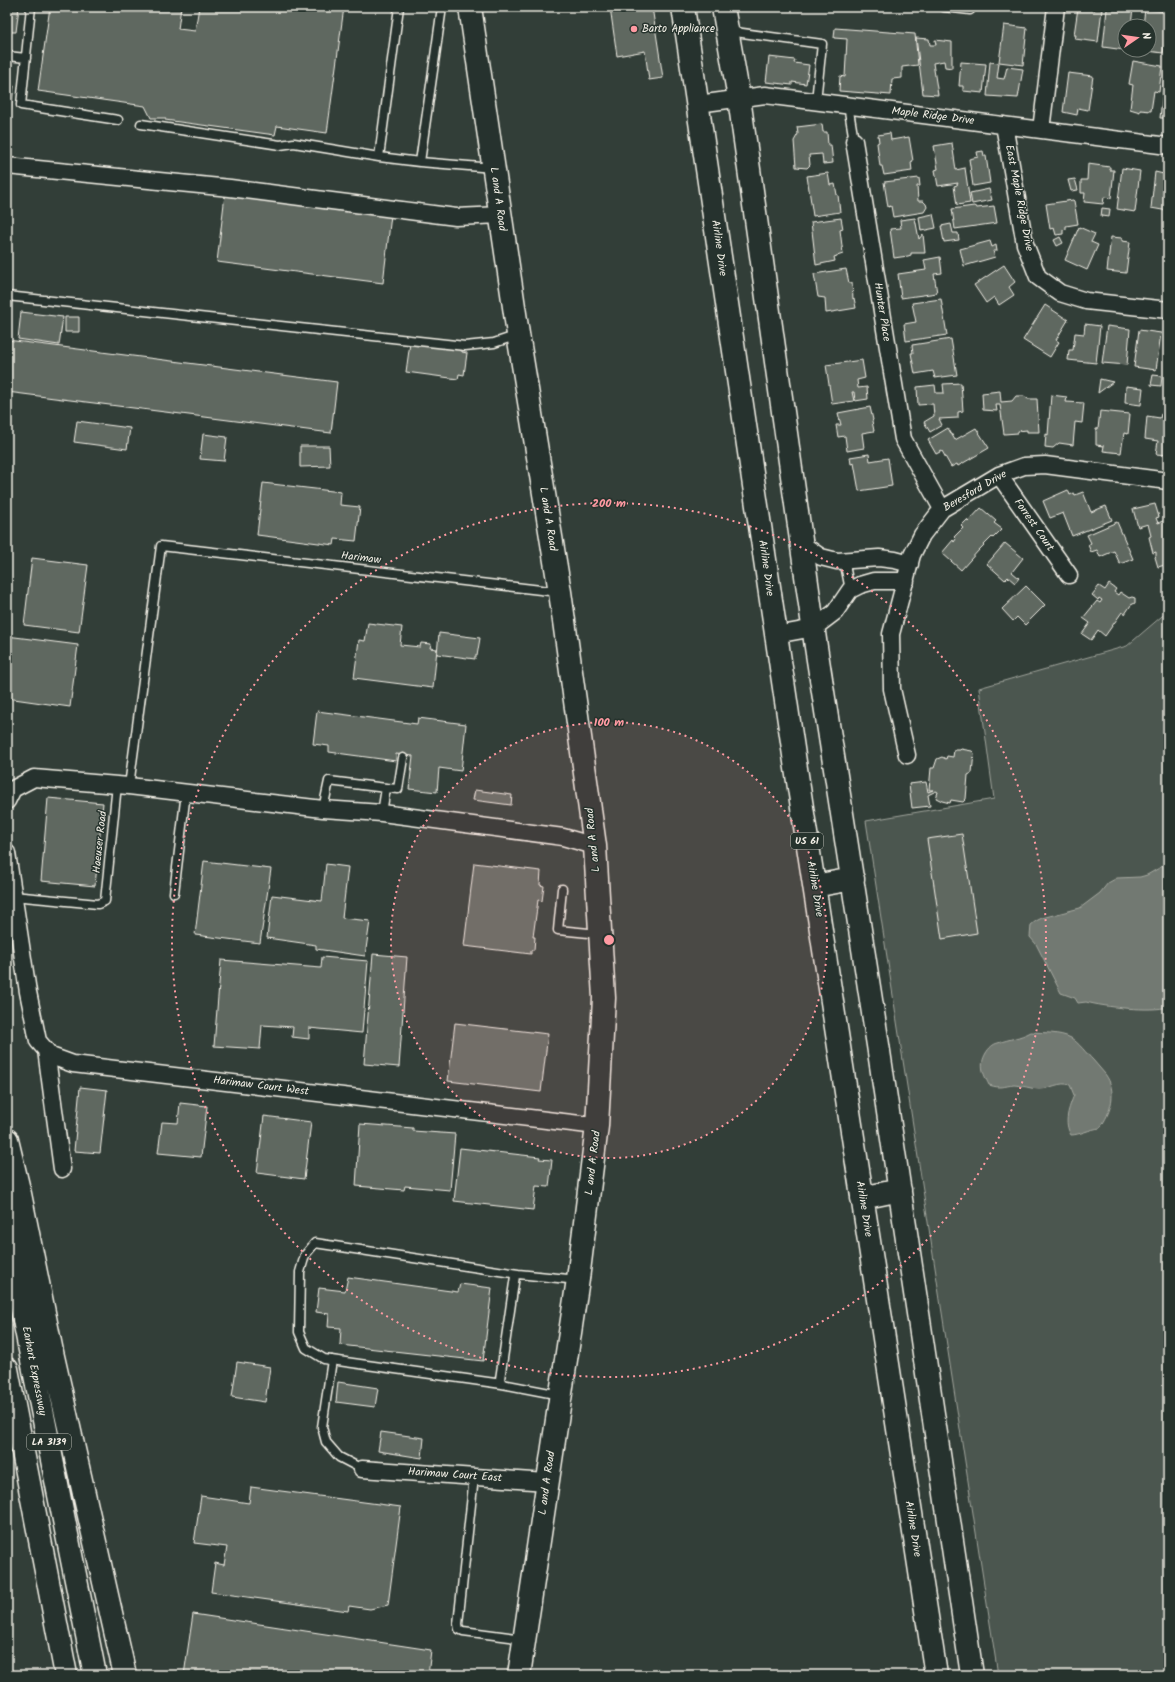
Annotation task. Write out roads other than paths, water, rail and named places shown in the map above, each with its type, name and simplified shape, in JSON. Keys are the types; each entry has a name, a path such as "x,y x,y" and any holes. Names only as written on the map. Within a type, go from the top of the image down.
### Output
{"main road":[{"name":"L and A Road","path":"470,7 518,334 560,592 595,846 604,998 597,1126 578,1280 519,1675"},
{"name":"Airline Drive","path":"683,7 814,886 936,1675"},
{"path":"723,7 739,98 814,628 972,1675"},
{"path":"814,886 853,879"},
{"path":"7,1140 52,1352 126,1675"},
{"path":"862,1198 900,1190"},
{"name":"Earhart Expressway","path":"7,1208 16,1280 95,1675"},
{"name":"LA 3139","path":"7,1369 66,1675"}],"street":[{"path":"1041,130 1056,7"},
{"name":"Maple Ridge Drive","path":"698,104 766,95 1168,146"},
{"name":"East Maple Ridge Drive","path":"1004,125 1025,244 1038,277 1060,294 1086,301 1168,310"},
{"name":"Hunter Place","path":"854,141 903,439 942,509"},
{"path":"7,166 230,188 456,217 501,215"},
{"name":"Beresford Drive","path":"907,755 892,689 891,634 912,555 922,535 942,509 999,475 1024,466 1045,465 1168,481"},
{"name":"Forrest Court","path":"999,475 1069,575"},
{"path":"802,544 821,557 837,561 879,558 896,560 910,564"},
{"path":"776,635 814,628 835,612 850,590 874,581 906,581"},
{"path":"7,802 13,789 34,778 123,785 323,809 382,813 563,837 595,846"},
{"path":"7,853 28,992 38,1041 46,1050 62,1169"},
{"name":"Harimaw Court West","path":"46,1050 51,1056 73,1064 597,1126"},
{"name":"Harimaw Court East","path":"362,1469 547,1482"}],"lane":[{"path":"31,7 21,105 118,120"},
{"path":"379,157 398,7"},
{"path":"420,162 442,7"},
{"path":"944,7 970,10 970,7"},
{"path":"727,31 822,44 816,101"},
{"path":"7,56 26,58"},
{"name":"Hunter Place","path":"848,105 854,141"},
{"path":"141,124 280,145 294,144 420,162 494,168"},
{"path":"7,296 465,346 494,343 518,334"},
{"name":"Harimaw","path":"161,546 560,592"},
{"name":"Haeuser Road","path":"13,896 98,904 105,901 161,546"},
{"path":"844,560 850,590"},
{"path":"323,809 329,781 398,789 403,758"},
{"path":"382,813 386,788"},
{"path":"174,893 186,792"},
{"path":"562,889 558,930 600,934"},
{"path":"560,1395 501,1382 324,1359 306,1348 299,1332 300,1272 305,1255 315,1243 516,1275 578,1280"},
{"path":"501,1382 516,1275"},
{"path":"332,1360 322,1427 326,1442 339,1457 362,1469"},
{"path":"474,1476 458,1624 459,1629 463,1631 525,1639"}],"place":[{"name":"Barto Appliance","path":"634,29"}]}
